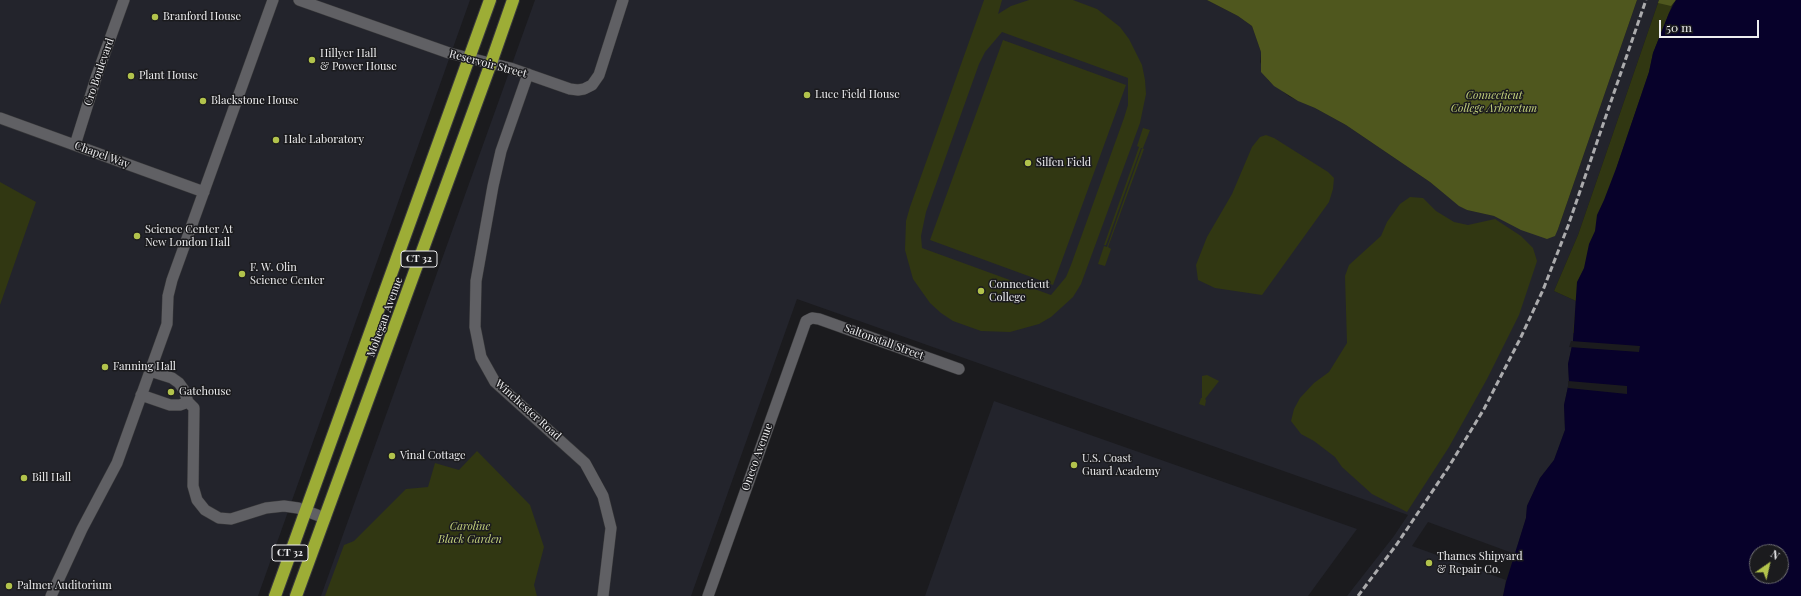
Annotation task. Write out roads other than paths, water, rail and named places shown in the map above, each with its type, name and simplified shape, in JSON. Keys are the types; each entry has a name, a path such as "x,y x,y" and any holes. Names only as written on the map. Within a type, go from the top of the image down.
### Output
{"highway":[{"name":"Mohegan Avenue","path":"275,596 470,59 490,0"},
{"name":"Mohegan Avenue","path":"296,596 438,205 491,64 513,0"}],"street":[{"name":"Cro Boulevard","path":"75,145 97,75 124,0"},
{"path":"51,596 82,529 116,467 167,323 168,296 172,280 273,0"},
{"name":"Reservoir Street","path":"299,0 449,53 528,74 576,90 584,89 592,85 599,75 623,0"},
{"name":"Winchester Road","path":"528,74 501,151 493,186 476,281 475,327 481,357 495,382 585,463 603,496 611,528 603,596"},
{"name":"Chapel Way","path":"0,118 204,192"},
{"name":"Saltonstall Street","path":"809,319 819,319 959,369"},
{"name":"Oneco Avenue","path":"708,596 804,324 809,319"},
{"path":"150,371 177,381 184,390 188,402 194,411 192,474 197,500 205,510 214,516 228,519 239,518 274,507 290,507 325,518"},
{"path":"142,395 170,405 188,402"}],"railway":[{"path":"1358,596 1397,544 1448,468 1484,409 1520,339 1543,290 1568,226 1646,0"}],"place":[{"name":"Branford House","path":"155,17"},
{"name":"Hillyer Hall & Power House","path":"312,60"},
{"name":"Plant House","path":"131,76"},
{"name":"Luce Field House","path":"807,95"},
{"name":"Blackstone House","path":"203,101"},
{"name":"Hale Laboratory","path":"276,140"},
{"name":"Silfen Field","path":"1028,163"},
{"name":"Science Center At New London Hall","path":"137,236"},
{"name":"F. W. Olin Science Center","path":"242,274"},
{"name":"Connecticut College","path":"981,291"},
{"name":"Fanning Hall","path":"105,367"},
{"name":"Gatehouse","path":"171,392"},
{"name":"Vinal Cottage","path":"392,456"},
{"name":"U.S. Coast Guard Academy","path":"1074,465"},
{"name":"Bill Hall","path":"24,478"},
{"name":"Thames Shipyard & Repair Co.","path":"1429,563"},
{"name":"Palmer Auditorium","path":"9,586"}],"park label":[{"name":"Connecticut College Arboretum","path":"1494,102"},
{"name":"Caroline Black Garden","path":"470,533"}]}
